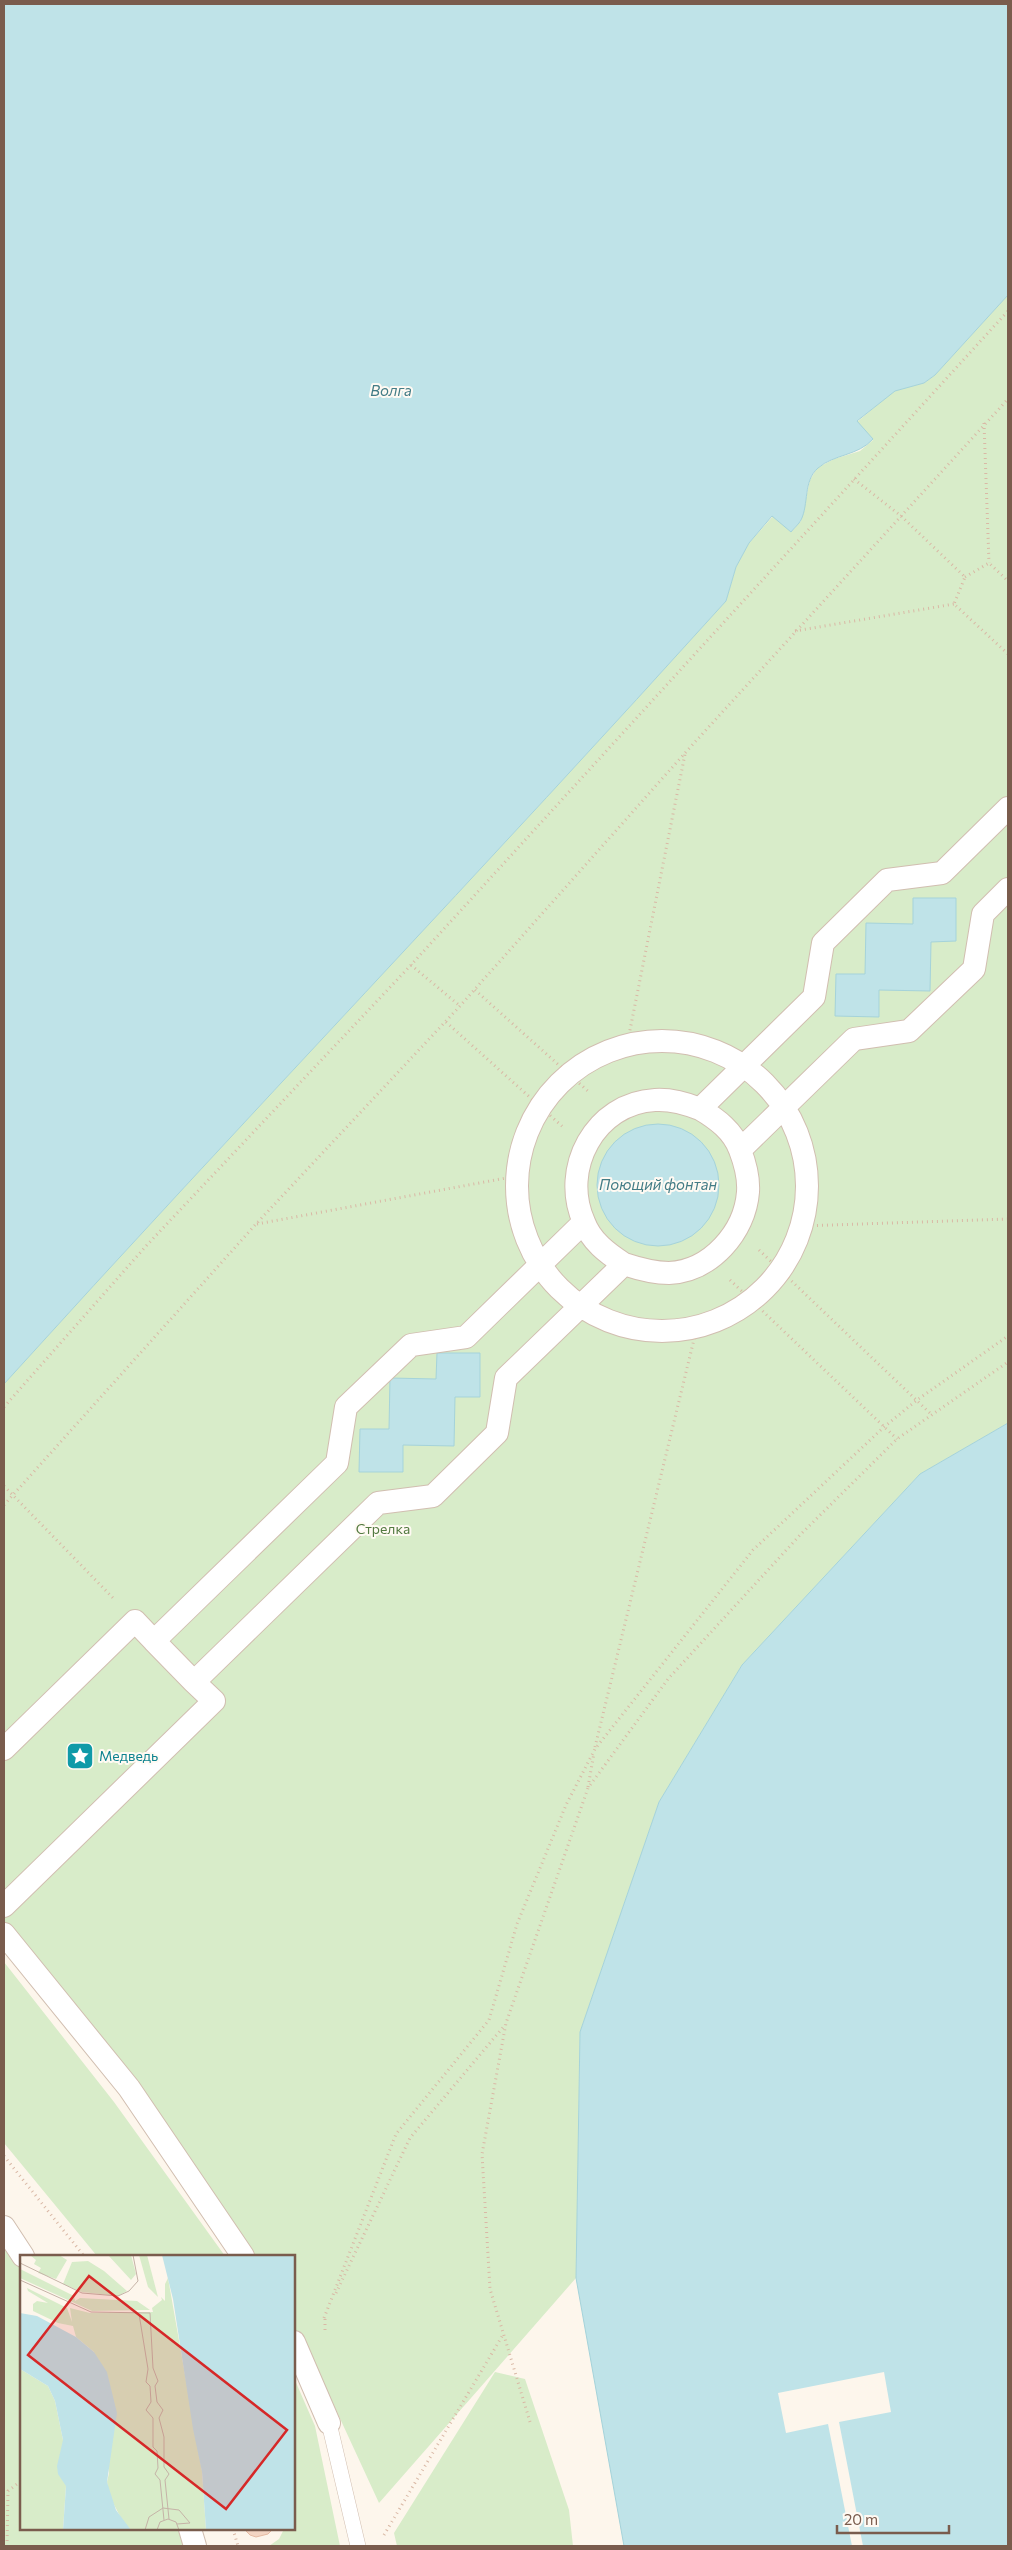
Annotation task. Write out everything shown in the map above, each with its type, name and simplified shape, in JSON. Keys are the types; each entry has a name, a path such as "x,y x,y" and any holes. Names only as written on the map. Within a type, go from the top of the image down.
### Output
{"street":[{"path":"700,1109 814,997 823,943 887,880 942,873 1008,808"},
{"path":"740,1150 854,1039 909,1031 967,976 974,969 983,914 1008,889"},
{"path":"657,1041 687,1043 716,1051 744,1066 766,1085 784,1108 799,1136 806,1166 807,1197 802,1226 790,1254 780,1270 752,1301 726,1317 697,1328 667,1332 637,1330 607,1321 580,1306 557,1287 540,1265 526,1236 520,1214 517,1176 522,1146 533,1118 551,1092 569,1075 598,1056 627,1045 657,1041"},
{"path":"654,1100 678,1101 700,1109 722,1124 737,1143 740,1150 746,1166 748,1191 744,1215 732,1237 715,1255 694,1267 670,1273 645,1271 624,1264 602,1249 586,1230 576,1205 575,1182 580,1157 592,1136 608,1118 630,1106 654,1100"},
{"path":"154,1641 337,1462 346,1407 411,1345 466,1337 584,1222"},
{"path":"194,1682 378,1503 433,1496 497,1433 506,1378 624,1264"},
{"path":"4,1749 135,1621 214,1701 4,1906"},
{"path":"4,1934 129,2088 242,2255"},
{"path":"4,2227 21,2255"},
{"path":"295,2344 329,2423"},
{"path":"190,2530 195,2546"}],"lane":[{"path":"329,2423 358,2546"}],"path":[{"path":"4,1407 147,1245 411,965 1008,311"},
{"path":"4,1505 256,1224 446,1022 685,753 984,423 1008,399"},
{"path":"984,423 989,563 1008,581"},
{"path":"854,480 901,516 965,577"},
{"path":"954,604 965,577 989,563"},
{"path":"796,631 954,604"},
{"path":"954,604 1008,654"},
{"path":"627,1045 685,753"},
{"path":"411,965 460,1006"},
{"path":"475,990 569,1075"},
{"path":"446,1022 541,1107"},
{"path":"256,1224 517,1176"},
{"path":"802,1226 1008,1219"},
{"path":"780,1270 932,1415"},
{"path":"752,1301 896,1439"},
{"path":"530,2422 490,2289 482,2154 506,2024 588,1788 595,1749 697,1328"},
{"path":"325,2338 324,2318 396,2134 489,2020 517,1924 566,1805 595,1749 753,1550 884,1427 917,1400 1008,1336"},
{"path":"588,1788 668,1679 802,1534 896,1439 1008,1362"},
{"path":"4,1486 135,1621"},
{"path":"324,2318 410,2138 506,2024"},
{"path":"4,2156 83,2255"},
{"path":"382,2538 504,2333"},
{"path":"7,2546 6,2491 20,2483"},
{"path":"234,2530 238,2546"}],"green space":[{"name":"Стрелка","path":"1008,295 1008,1423 920,1474 742,1665 659,1802 580,2032 576,2278 379,2503 325,2386 295,2331 295,2255 242,2255 4,1935 4,1384 726,601 736,567 749,543 773,516 791,532 801,521 810,480 817,468 834,459 860,451 873,440 857,422 895,390 924,383 935,375"},
{"path":"4,1962 114,2102 224,2255 96,2255 4,2143"},
{"path":"4,2243 20,2268 20,2530 182,2530 186,2546 4,2546"},
{"path":"495,2372 525,2379 569,2510 573,2546 397,2546 394,2533"},
{"path":"295,2380 315,2426 340,2546 269,2546 279,2539 284,2530 295,2530"}],"water":[{"name":"Волга","path":"4,4 1008,4 1008,295 935,375 924,383 895,391 857,421 873,439 860,449 824,463 813,473 808,486 801,520 791,532 772,516 749,543 736,567 726,601 4,1384"},
{"path":"913,898 956,898 956,941 931,942 930,991 879,990 879,1017 835,1016 836,974 865,974 866,923 913,924"},
{"name":"Поющий фонтан","path":"658,1124 681,1129 701,1142 714,1162 719,1185 714,1208 701,1228 681,1241 658,1246 635,1241 615,1228 602,1208 597,1185 602,1162 615,1142 635,1129"},
{"path":"437,1353 480,1353 480,1397 455,1397 454,1446 403,1445 403,1472 359,1472 360,1429 389,1429 390,1378 436,1379"},
{"path":"1008,1423 1008,2546 624,2546 576,2278 580,2032 659,1802 742,1665 920,1474"}],"pier":[{"path":"884,2372 891,2412 839,2422 863,2546 852,2546 828,2424 786,2433 778,2393"}],"building":[{"path":"245,2530 272,2530 268,2534 256,2537 250,2535"}],"place":[{"name":"Медведь","path":"80,1756"}]}
